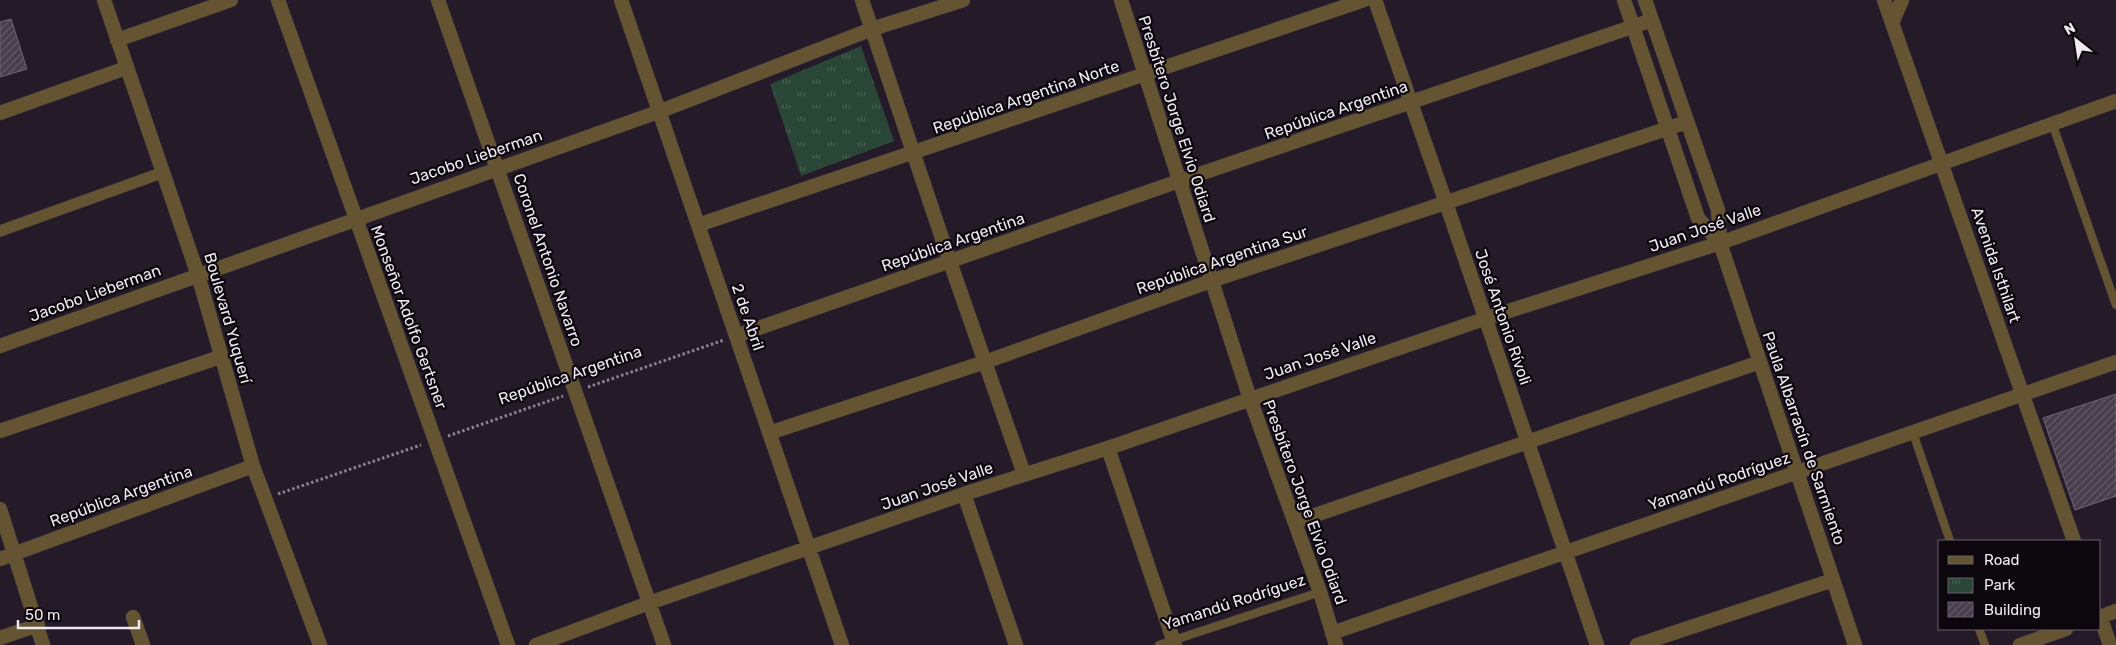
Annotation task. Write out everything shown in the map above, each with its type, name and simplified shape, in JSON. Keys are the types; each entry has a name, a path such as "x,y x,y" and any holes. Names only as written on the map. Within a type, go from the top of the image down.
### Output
{"street":[{"name":"Boulevard Yuquerí","path":"104,0 198,275 220,357 253,466 320,645"},
{"path":"117,40 231,0"},
{"name":"Monseñor Adolfo Gertsner","path":"278,0 508,645"},
{"name":"Coronel Antonio Navarro","path":"438,0 664,645"},
{"name":"2 de Abril","path":"621,0 842,645"},
{"path":"862,0 1024,474"},
{"name":"Jacobo Lieberman","path":"0,346 355,218 658,112 872,29 964,0"},
{"name":"Presbítero Jorge Elvio Odiard","path":"1121,0 1211,282 1250,399 1320,592 1334,639"},
{"name":"República Argentina Norte","path":"698,226 1364,0"},
{"name":"José Antonio Rívoli","path":"1375,0 1597,645"},
{"name":"Paula Albarracín de Sarmiento","path":"1624,0 1698,218 1720,243"},
{"name":"Paula Albarracín de Sarmiento","path":"1645,0 1718,210 1720,243 1855,645"},
{"name":"Avenida Isthilart","path":"1884,0 2074,540"},
{"path":"1892,23 1902,0"},
{"name":"República Argentina","path":"736,336 1179,181 1410,104 1652,20"},
{"path":"0,113 126,68"},
{"name":"Juan José Valle","path":"536,645 649,603 964,494 1108,448 1484,319 1720,243 1941,162 2116,101"},
{"name":"República Argentina Sur","path":"769,434 985,362 1211,282 1687,122"},
{"path":"0,231 164,172"},
{"path":"0,431 220,357"},
{"path":"1295,522 1760,362"},
{"name":"Yamandú Rodríguez","path":"1334,639 1565,552 2116,362"},
{"path":"1108,448 1174,642"},
{"name":"República Argentina","path":"0,559 253,466"},
{"path":"964,494 1016,645"},
{"path":"0,509 44,645"},
{"path":"1637,645 1833,580"},
{"path":"2101,616 2116,611"},
{"path":"133,617 143,645"},
{"path":"2101,619 2110,645"},
{"path":"0,638 38,625"},
{"path":"2020,645 2063,630"}],"lane":[{"path":"2052,123 2116,304"},
{"path":"1913,433 1950,540"},
{"name":"Yamandú Rodríguez","path":"1159,645 1174,642 1320,592"},
{"path":"1979,630 1985,645"}],"path":[{"name":"República Argentina","path":"265,498 736,336"}],"green space":[{"path":"861,46 894,141 801,176 770,84"}],"building":[{"path":"11,19 27,69 0,77 0,22"},
{"path":"2116,394 2116,496 2075,510 2043,418"}]}
